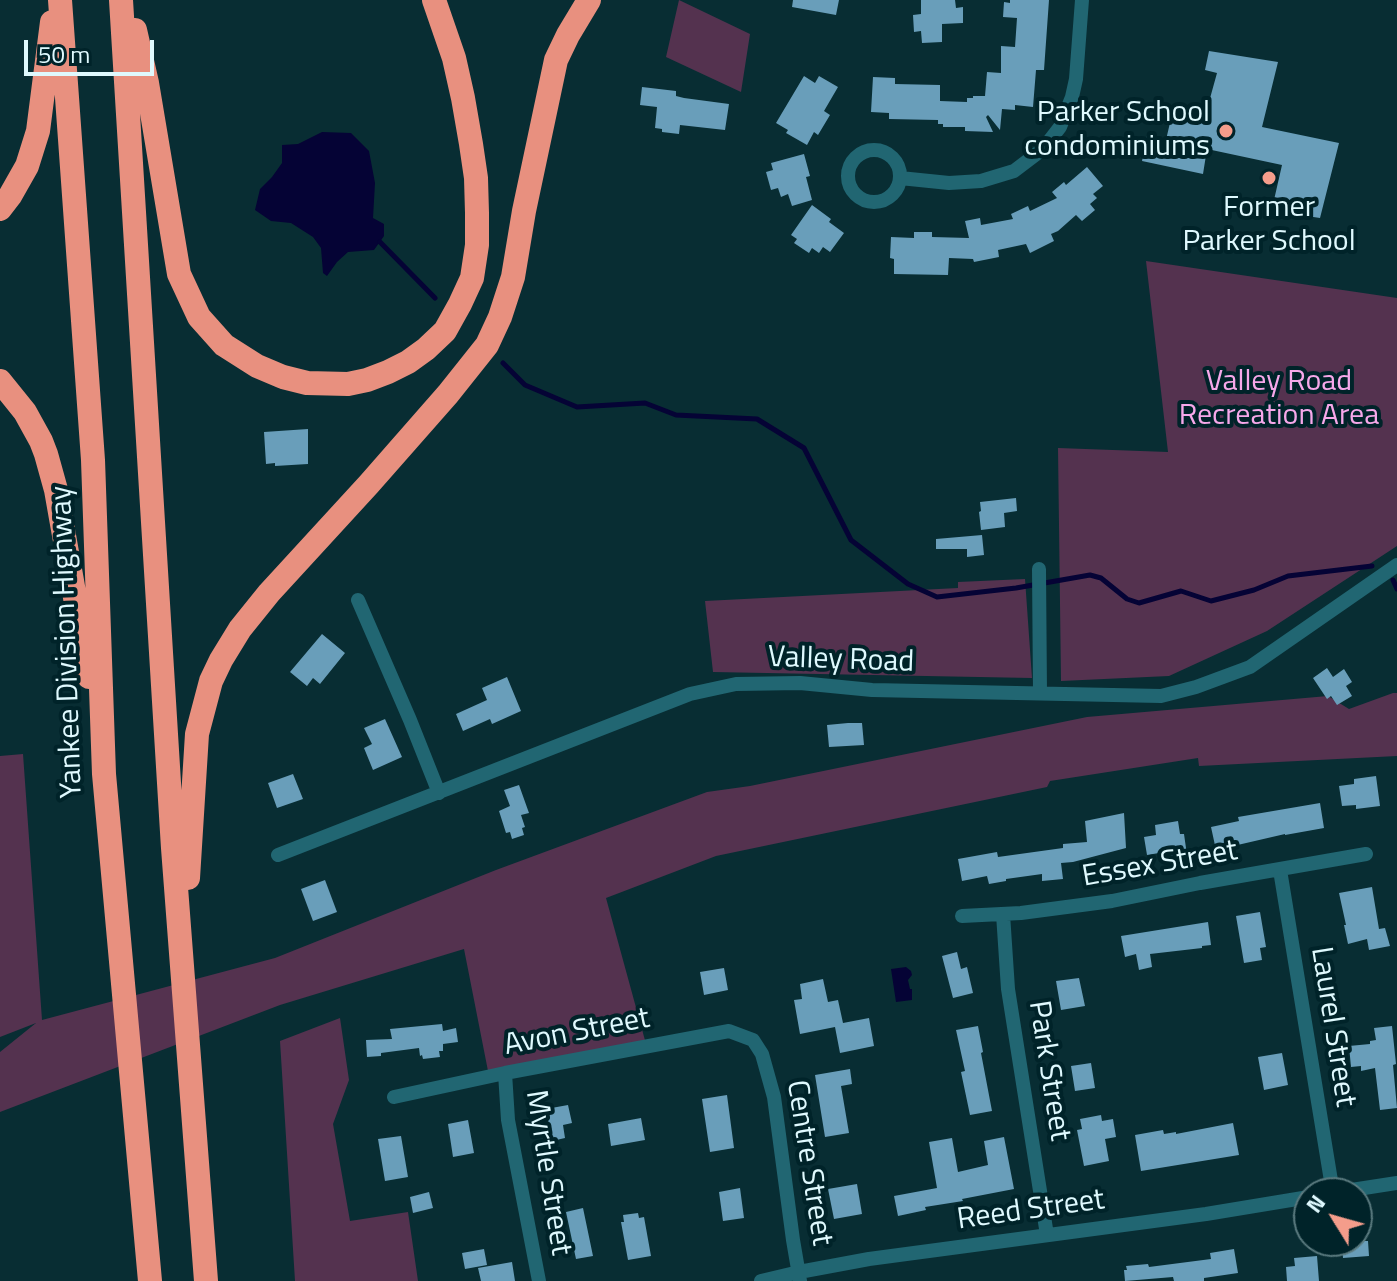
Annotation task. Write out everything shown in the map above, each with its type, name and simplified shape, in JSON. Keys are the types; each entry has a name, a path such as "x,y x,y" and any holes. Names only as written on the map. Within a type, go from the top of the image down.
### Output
{"highway":[{"path":"0,209 27,166 38,131 58,0"},
{"name":"Yankee Division Highway","path":"58,0 93,460 103,749 150,1281"},
{"path":"121,0 161,663 206,1281"},
{"path":"129,0 147,83 179,274 199,317 224,345 257,366 307,383 348,384 367,380 408,362 426,349 445,331 472,278 477,245 476,178 454,58 434,0"},
{"path":"182,973 197,734 211,681 240,629 269,593 379,473 487,345 513,277 556,60 589,0"},
{"path":"0,381 25,412 41,441 56,490 80,636 103,749"}],"street":[{"path":"900,178 949,183 981,181 1014,171 1043,149 1060,127 1072,97 1082,0"},
{"name":"Valley Road","path":"278,855 690,694 736,684 800,683 866,690 1161,696 1250,667 1397,565"},
{"path":"1039,569 1040,693"},
{"path":"358,600 439,793"},
{"name":"Essex Street","path":"962,916 1055,910 1366,854"},
{"name":"Laurel Street","path":"1280,870 1329,1177"},
{"name":"Park Street","path":"1003,914 1008,989 1047,1235"},
{"name":"Avon Street","path":"394,1097 729,1031 753,1040 762,1054"},
{"name":"Centre Street","path":"762,1054 774,1097 800,1276"},
{"name":"Myrtle Street","path":"505,1073 508,1120 539,1281"},
{"path":"1373,1187 1397,1183"},
{"name":"Reed Street","path":"761,1281 800,1276 869,1259 1293,1200"}],"green space":[{"path":"679,0 750,34 741,92 666,57"},
{"name":"Valley Road Recreation Area","path":"1146,261 1397,298 1397,546 1267,631 1169,676 1061,681 1058,448 1168,452"},
{"path":"1025,579 1032,678 713,672 705,601 958,588 958,582"},
{"path":"1397,693 1397,756 1199,766 1198,758 1050,781 1047,787 716,856 606,898 646,1044 488,1071 464,949 280,1005 0,1112 0,1052 36,1023 0,1037 0,756 23,754 42,1020 275,958 496,870 707,792 750,786 1087,717 1328,696 1349,709"},
{"path":"340,1018 349,1080 333,1124 350,1221 408,1212 418,1281 295,1281 280,1041"}],"shaded area":[{"path":"322,132 351,133 369,151 375,183 373,218 384,224 384,236 374,250 348,252 327,276 323,273 321,248 313,237 291,223 271,221 255,210 260,189 282,163 282,145 298,144"},
{"path":"906,967 912,975 908,980 912,1000 896,1002 891,969"}],"building":[{"path":"793,0 839,0 836,15 792,7"},
{"path":"921,0 955,0 956,8 963,7 963,23 942,24 942,42 922,43 921,31 914,32 913,15 921,14"},
{"path":"1010,0 1049,0 1044,70 1036,70 1033,107 1015,105 1015,110 1002,109 1000,130 988,115 986,117 993,132 943,127 938,120 889,119 889,113 871,112 873,77 895,78 895,84 940,85 940,101 967,102 967,98 973,96 985,96 987,72 1001,73 1001,46 1015,47 1017,18 1003,17 1004,2 1010,3"},
{"name":"Parker School condominiums","path":"1209,51 1278,62 1262,127 1339,143 1320,218 1287,213 1290,202 1274,200 1282,165 1207,149 1203,174 1142,161 1147,136 1166,140 1172,114 1204,120 1217,73 1205,70"},
{"path":"804,76 815,83 819,76 838,87 824,111 830,115 818,135 814,132 807,145 776,123"},
{"path":"642,87 676,91 676,96 684,98 729,104 725,130 680,125 679,134 662,132 662,129 655,128 657,107 640,105"},
{"path":"804,154 812,200 792,206 788,194 781,197 778,188 771,190 766,172 773,170 771,163"},
{"path":"1087,167 1103,186 1093,194 1097,198 1090,204 1095,210 1082,221 1076,215 1051,234 1054,241 1030,253 1026,244 998,250 999,257 974,262 973,259 949,258 948,275 894,274 894,259 890,258 891,237 914,238 914,232 932,232 932,237 969,238 965,221 980,218 981,225 1013,219 1011,214 1028,206 1030,211 1057,198 1052,192 1064,182 1066,185"},
{"path":"812,205 844,233 830,252 823,247 819,253 812,248 809,253 794,243 797,239 791,235"},
{"path":"308,429 308,464 266,464 264,432"},
{"path":"1016,498 1017,511 1004,513 1005,527 981,530 980,502"},
{"path":"982,535 984,555 967,557 967,549 936,549 936,539"},
{"path":"322,634 345,653 320,684 313,678 307,686 290,672"},
{"path":"1327,668 1333,677 1344,669 1352,682 1346,686 1352,696 1337,705 1331,696 1327,699 1313,678"},
{"path":"507,677 521,711 492,724 490,719 463,731 456,714 487,700 482,688"},
{"path":"385,719 402,757 373,770 364,748 372,744 364,728"},
{"path":"862,723 864,745 829,747 827,725"},
{"path":"293,774 303,799 277,808 268,783"},
{"path":"1376,776 1380,806 1356,809 1356,805 1342,806 1339,786 1354,784 1354,779"},
{"path":"519,785 529,813 521,815 524,835 512,839 510,832 506,833 499,811 510,806 504,790"},
{"path":"1320,803 1324,828 1216,850 1211,827 1239,821 1238,817"},
{"path":"1124,813 1126,848 1061,863 1063,879 1042,881 1042,874 989,884 987,876 962,881 958,859 997,852 998,857 1087,842 1085,821"},
{"path":"1178,821 1180,834 1184,834 1187,855 1160,859 1159,853 1147,855 1144,837 1156,835 1155,825"},
{"path":"325,880 337,912 313,921 301,889"},
{"path":"1372,887 1379,929 1385,928 1390,946 1369,950 1367,939 1348,944 1339,893"},
{"path":"1260,912 1266,947 1260,948 1262,960 1244,963 1236,916"},
{"path":"1208,922 1211,945 1150,954 1152,967 1139,970 1136,954 1125,957 1121,936"},
{"path":"957,952 961,969 967,967 973,993 953,998 942,956"},
{"path":"724,968 728,990 704,995 700,972"},
{"path":"1079,978 1085,1006 1061,1010 1056,981"},
{"path":"823,979 828,1002 838,1000 843,1023 869,1018 874,1046 840,1053 835,1027 800,1034 794,1000 802,999 800,984"},
{"path":"442,1024 443,1031 456,1028 458,1042 443,1044 440,1057 423,1059 419,1048 367,1057 366,1040 392,1039 390,1029"},
{"path":"978,1026 992,1111 970,1115 956,1030"},
{"path":"1392,1026 1397,1108 1380,1110 1375,1068 1361,1071 1361,1066 1351,1067 1349,1046 1370,1044 1370,1041 1376,1040 1374,1028"},
{"path":"1282,1053 1288,1085 1264,1090 1258,1057"},
{"path":"1091,1063 1095,1088 1075,1091 1071,1066"},
{"path":"850,1069 852,1084 841,1086 849,1133 825,1137 815,1075"},
{"path":"727,1095 734,1148 710,1152 702,1099"},
{"path":"568,1105 572,1123 563,1125 565,1138 552,1141 546,1109"},
{"path":"1101,1115 1102,1121 1113,1119 1116,1137 1105,1139 1109,1161 1084,1166 1077,1130 1082,1129 1080,1119"},
{"path":"641,1118 645,1140 611,1146 608,1124"},
{"path":"468,1120 474,1153 453,1157 448,1124"},
{"path":"1233,1123 1239,1155 1141,1171 1135,1135 1163,1130 1164,1134 1176,1134"},
{"path":"401,1136 408,1177 385,1181 378,1139"},
{"path":"1004,1137 1014,1189 925,1207 926,1210 898,1216 894,1196 937,1188 929,1142 952,1138 958,1172 988,1165 984,1141"},
{"path":"857,1184 862,1214 834,1219 828,1189"},
{"path":"740,1188 744,1218 723,1221 719,1192"},
{"path":"429,1192 433,1208 413,1213 410,1197"},
{"path":"583,1208 593,1256 576,1259 566,1212"},
{"path":"638,1213 639,1218 644,1217 651,1256 628,1260 621,1222 624,1222 623,1215"},
{"path":"484,1249 487,1265 465,1269 462,1253"},
{"path":"1234,1249 1238,1273 1204,1278 1204,1281 1174,1281 1173,1277 1125,1281 1126,1266 1148,1264 1149,1267 1211,1259 1210,1253"},
{"path":"1317,1257 1319,1281 1287,1281 1286,1267 1295,1266 1294,1258"},
{"path":"512,1262 515,1281 481,1281 478,1268"}],"waterway":[{"path":"380,242 435,298"},
{"path":"503,363 525,385 577,407 645,403 676,415 757,419 804,448 851,540 908,584 937,597 1090,575 1101,578 1127,599 1139,603 1181,591 1211,601 1254,590 1288,576 1372,566"},
{"path":"1393,580 1397,589"}],"place":[{"name":"Parker School condominiums","path":"1226,131"},
{"name":"Former Parker School","path":"1269,178"}]}
